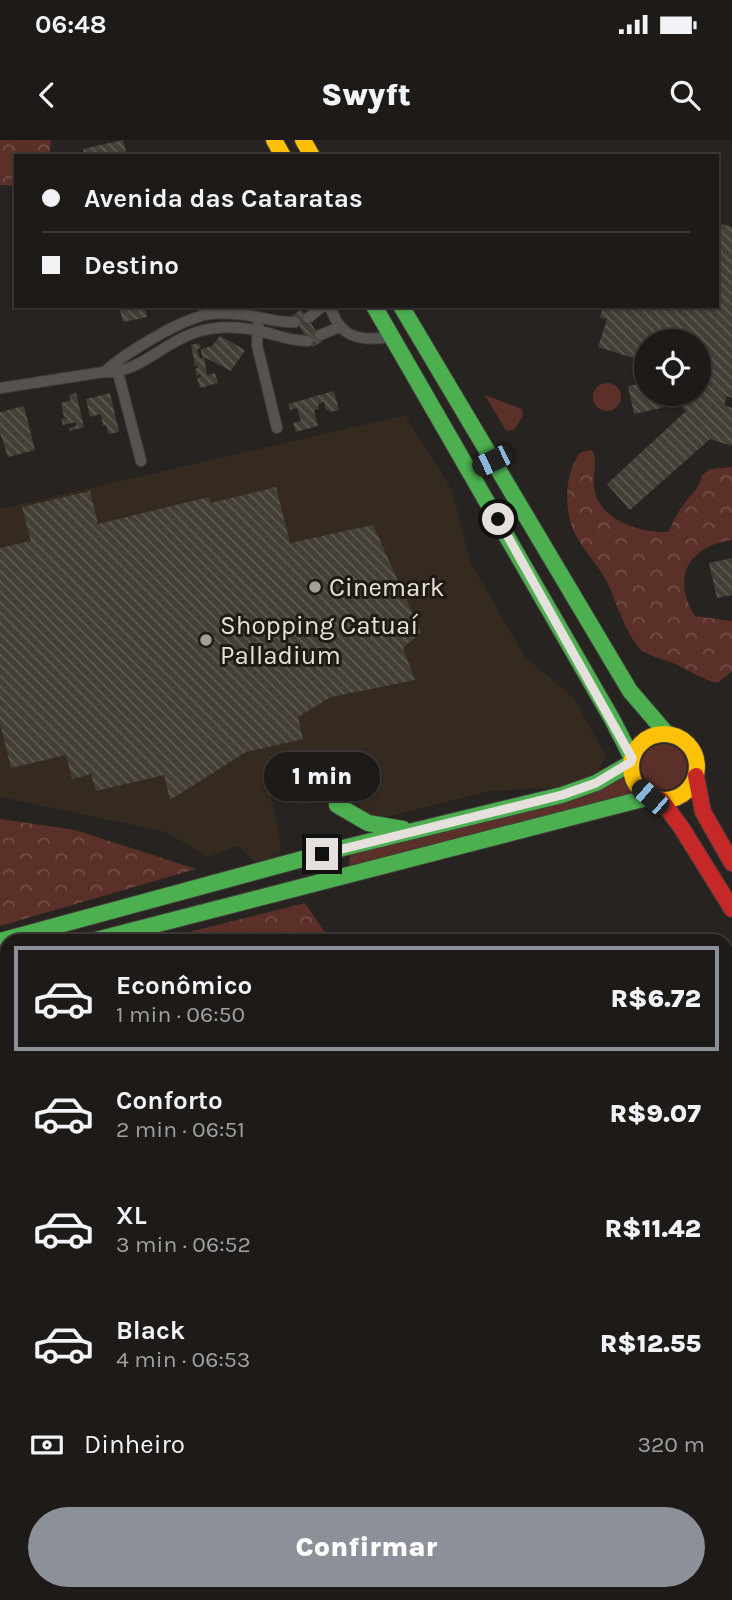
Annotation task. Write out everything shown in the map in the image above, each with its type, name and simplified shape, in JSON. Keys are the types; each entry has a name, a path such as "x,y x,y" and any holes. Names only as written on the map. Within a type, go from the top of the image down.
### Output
{"main road":[{"path":"375,308 471,472 632,760"},
{"path":"402,308 630,691 667,734 689,745 696,759 698,800 704,817 732,863"},
{"path":"471,472 492,461"},
{"path":"667,734 643,741 632,760 631,771 637,786 655,799 681,827 732,909"},
{"path":"29,934 344,848 562,795 596,783 632,760"},
{"path":"119,934 655,799 682,795 696,776"},
{"path":"337,804 356,819 370,825 416,830"},
{"path":"268,895 337,871 342,864 344,848"}],"street":[{"path":"308,318 320,308"},
{"path":"330,308 340,327 351,335 370,339 393,337"},
{"path":"116,368 176,326 201,316 237,313 283,323 295,322"},
{"path":"260,319 257,345 277,428"},
{"path":"0,388 104,372 182,337 224,326 257,330 292,341 308,341"},
{"path":"320,335 340,327"},
{"path":"116,368 141,461"}],"shaded area":[{"path":"405,415 452,490 470,561 525,657 574,698 606,756 596,775 563,787 490,791 374,820 361,812 353,781 323,790 325,798 297,806 292,784 269,790 281,853 256,862 238,846 208,857 166,832 0,797 0,509"}],"green space":[{"path":"0,140 51,140 49,154 14,154 14,186 0,185"},
{"path":"607,383 617,387 621,397 617,407 607,411 597,407 593,397 597,387"},
{"path":"485,395 522,409 523,416 514,430 506,431"},
{"path":"592,450 595,459 594,487 603,508 633,527 657,532 668,532 681,508 697,488 702,475 710,469 732,467 732,540 717,543 695,557 688,566 684,589 695,616 732,621 732,671 718,683 643,651 627,630 605,578 578,539 570,519 567,495 571,471 581,452"},
{"path":"664,744 680,751 687,767 680,783 664,790 648,783 641,767 648,751"},
{"path":"621,773 637,795 349,866 350,855 584,796 601,789"},
{"path":"0,819 75,830 196,869 0,926"},
{"path":"305,903 326,934 181,934"}],"building":[{"path":"123,140 126,154 84,154 83,149"},
{"path":"719,223 732,227 732,398 727,396 724,405 732,408 732,446 710,439 630,510 607,484 686,411 681,406 711,406 711,329 634,329 634,358 598,347 607,319 600,317 602,308 719,308"},
{"path":"120,308 145,308 147,317 123,322"},
{"path":"301,309 323,341 313,347 292,316"},
{"path":"220,336 245,350 231,371 202,356 201,349 212,346"},
{"path":"199,343 201,348 197,349 200,358 204,357 207,375 215,373 218,383 200,388 197,378 201,377 200,374 197,376 195,369 198,368 195,366 191,345"},
{"path":"634,385 634,406 670,406 634,414 628,386"},
{"path":"334,391 339,410 330,412 326,410 324,402 318,404 319,409 314,410 318,426 296,432 293,423 301,421 297,408 290,410 288,404"},
{"path":"76,393 84,427 70,431 69,428 76,426 76,422 63,425 61,419 68,418 64,417 61,403 71,400 69,395"},
{"path":"110,393 119,432 109,434 106,425 103,426 101,414 90,417 86,399"},
{"path":"24,406 35,450 8,457 0,433 0,412"},
{"name":"Shopping Catuaí Palladium","path":"276,487 290,543 373,525 421,632 403,648 415,680 331,697 298,717 303,739 246,752 170,800 164,775 96,791 91,774 72,779 66,755 11,768 0,723 0,548 31,541 22,507 90,491 98,524 209,497 211,503"},
{"path":"732,558 732,595 717,598 709,563"}],"traffic: fast":[{"path":"375,308 632,758"},
{"path":"402,308 630,691 667,734"},
{"path":"471,472 492,461"},
{"path":"26,934 343,848 562,795 596,783 631,763"},
{"path":"119,934 650,797"},
{"path":"337,805 368,823 403,829"}],"traffic: slow":[{"path":"274,140 282,154"},
{"path":"303,140 311,154"},
{"path":"664,734 687,744 697,767 687,790 664,800 641,790 631,767 641,744 664,734"}],"traffic: jam":[{"path":"696,776 703,812 732,863"},
{"path":"661,800 732,909"}],"place":[{"name":"Cinemark","path":"315,587"},
{"name":"Shopping Catuaí Palladium","path":"206,640"}],"route":[{"path":"322,854 562,795 596,783 631,762 632,758 612,719 498,519"}]}
